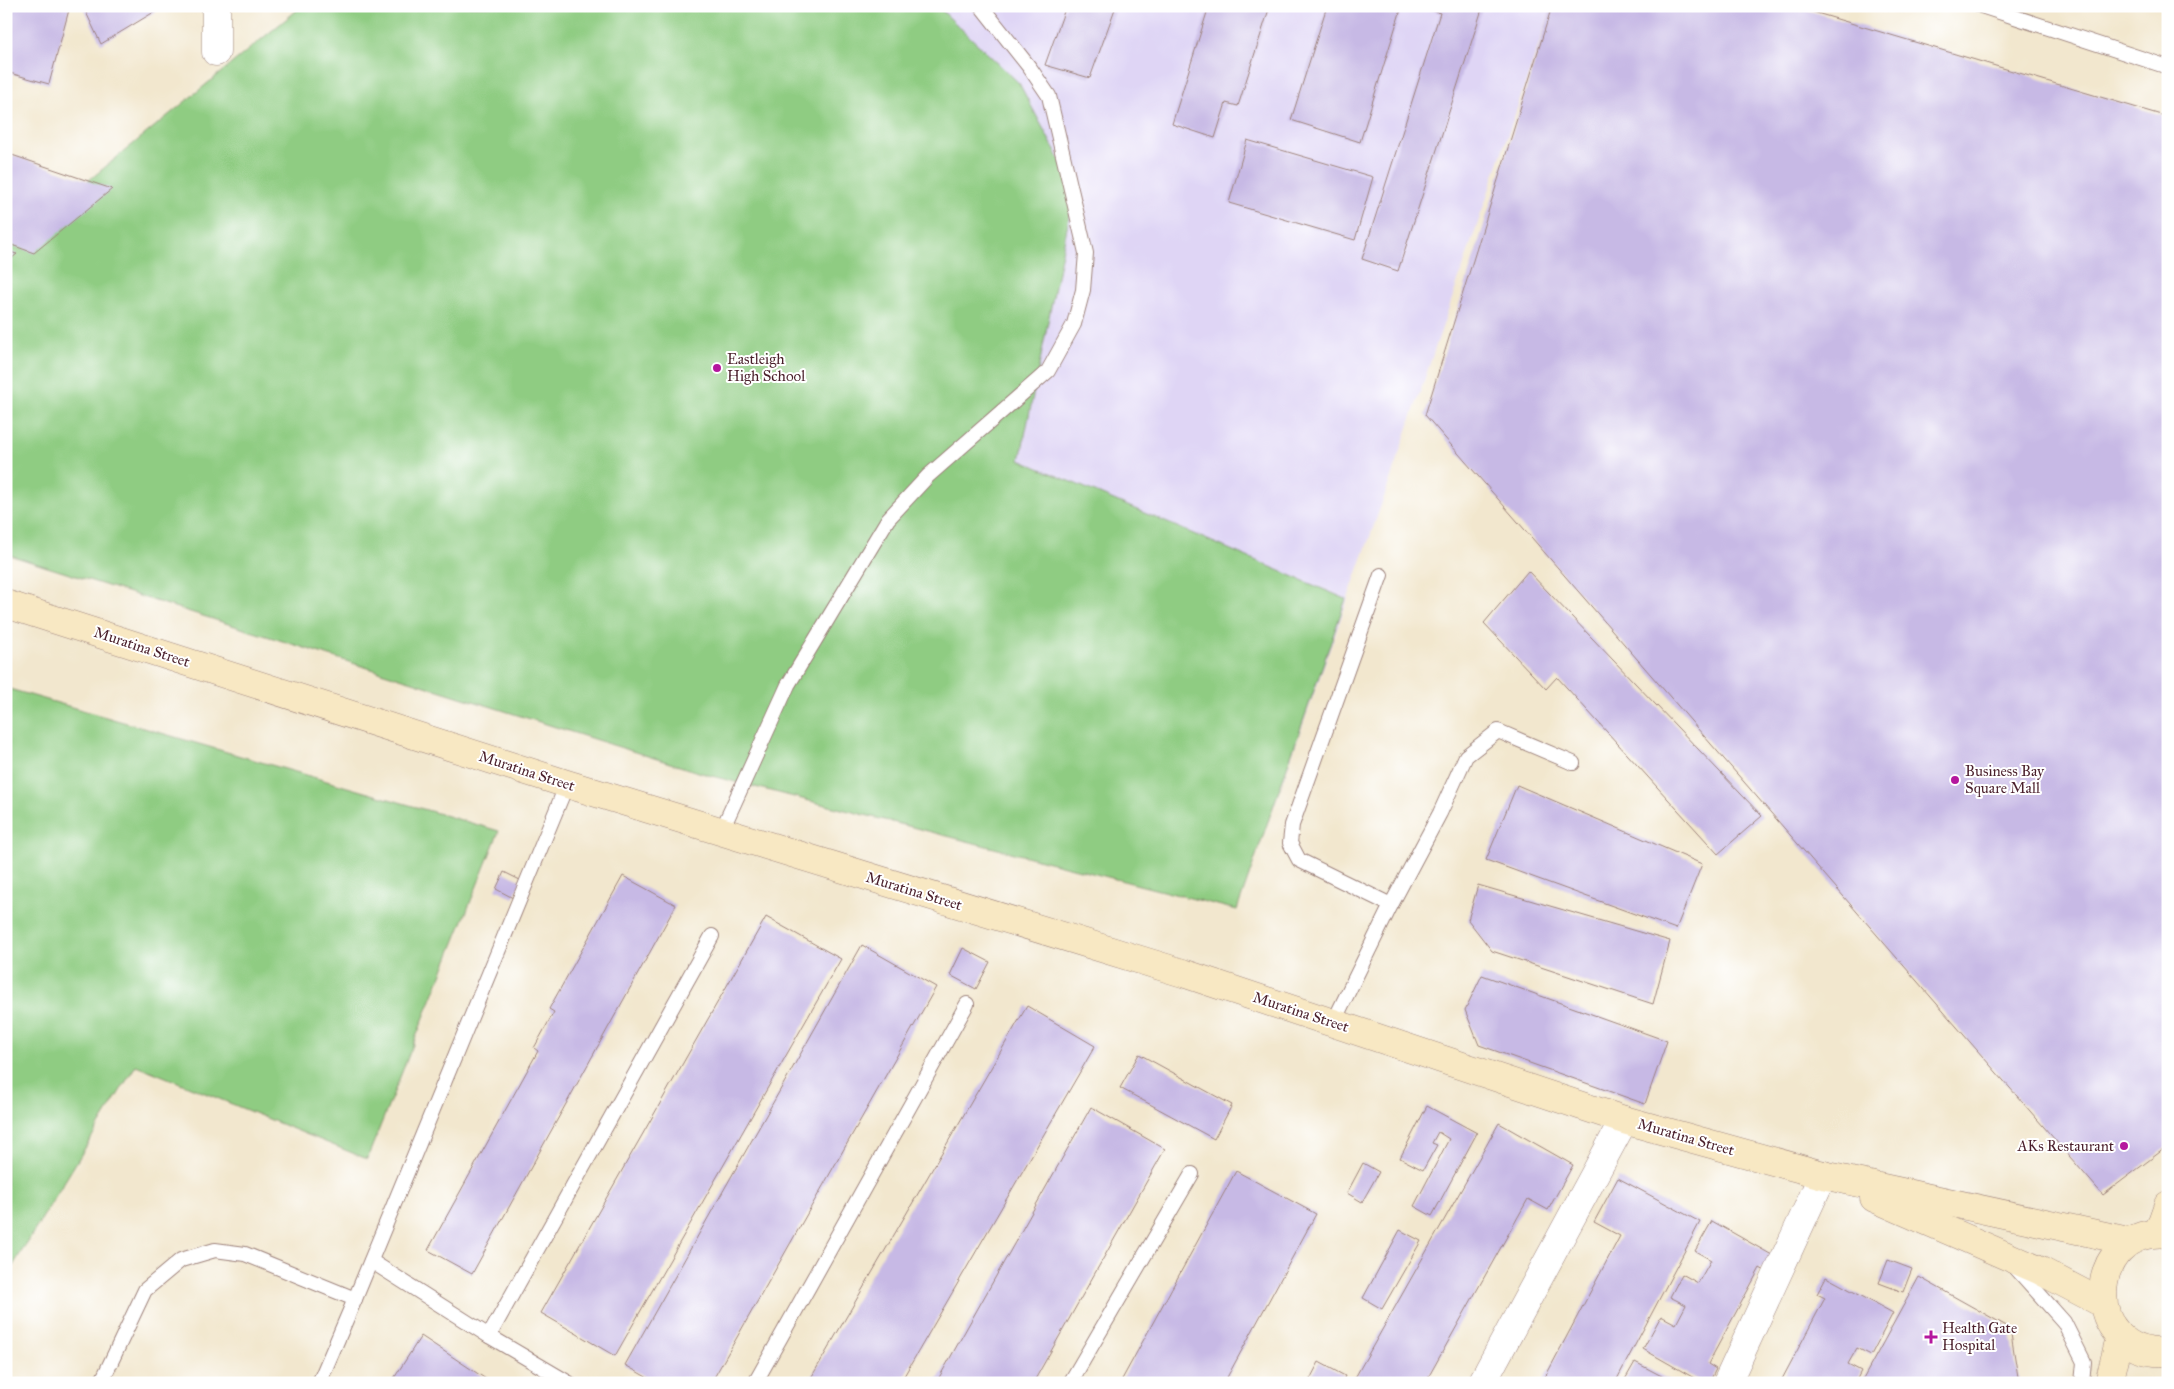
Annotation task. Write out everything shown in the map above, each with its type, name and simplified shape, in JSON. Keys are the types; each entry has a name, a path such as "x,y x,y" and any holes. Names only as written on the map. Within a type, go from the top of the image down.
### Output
{"main road":[{"name":"Muratina Street","path":"6,604 567,784 1186,974 1624,1120 1823,1175 2128,1241"},
{"name":"Muratina Street","path":"1823,1175 2041,1271 2102,1303"},
{"path":"2168,1205 2163,1234 2128,1241 2109,1265 2102,1283 2102,1303 2108,1321 2120,1337 2136,1348 2155,1353 2168,1352"},
{"path":"2109,1383 2120,1337"}],"street":[{"path":"216,6 216,52"},
{"path":"1482,1383 1624,1120"},
{"path":"1727,1383 1823,1175"}],"lane":[{"path":"721,832 788,685 888,519 928,476 1048,371 1074,324 1083,290 1086,254 1049,96 1030,68 981,6"},
{"path":"1981,6 2168,67"},
{"path":"1381,574 1292,825 1290,843 1299,860 1391,905"},
{"path":"1333,1023 1391,905 1440,813 1466,756 1498,731 1572,763"},
{"path":"319,1383 567,784"},
{"path":"489,1336 712,936"},
{"path":"755,1383 967,1004"},
{"path":"1070,1383 1192,1174"},
{"path":"101,1383 144,1290 181,1260 215,1250 244,1254 355,1299"},
{"path":"2005,1255 2064,1322 2084,1362 2082,1383"},
{"path":"371,1261 489,1336 569,1383"}],"shaded area":[{"name":"Eastleigh High School","path":"305,6 1552,6 1389,483 1237,910 708,775 6,554"}],"green space":[{"name":"Eastleigh High School","path":"302,6 937,6 1019,83 1075,188 1020,460 1346,599 1237,910 708,775 6,554 6,248"},
{"path":"6,688 499,831 367,1159 136,1065 6,1277"}],"building":[{"path":"6,6 70,6 49,84 6,72"},
{"path":"83,6 164,6 101,44"},
{"path":"1066,6 1116,6 1090,78 1045,65"},
{"path":"1209,6 1270,6 1238,106 1226,103 1215,138 1172,124"},
{"path":"1327,6 1402,6 1360,142 1291,120"},
{"path":"1421,6 1483,6 1398,271 1362,259 1440,13"},
{"name":"Business Bay Square Mall","path":"1552,6 1793,6 2168,117 2168,1146 2103,1195 1425,415"},
{"path":"1247,140 1373,177 1355,240 1229,203"},
{"path":"6,153 112,189 34,253 6,243"},
{"path":"6,251 17,254 6,263"},
{"path":"1528,571 1762,816 1718,854 1557,677 1546,689 1484,623"},
{"path":"1517,785 1702,864 1676,929 1486,860"},
{"path":"504,872 522,881 513,898 496,889"},
{"path":"623,876 676,905 472,1274 428,1250 538,1051 534,1048 554,1012 549,1009"},
{"path":"1478,885 1670,941 1653,1004 1492,951 1468,920"},
{"path":"766,917 841,959 615,1356 541,1313"},
{"path":"862,945 936,987 711,1383 657,1383 625,1365"},
{"path":"963,948 990,962 976,989 950,975"},
{"path":"1482,975 1667,1041 1645,1104 1479,1045 1465,1010"},
{"path":"1027,1006 1095,1046 900,1383 808,1383"},
{"path":"1139,1054 1232,1105 1214,1139 1120,1088"},
{"path":"1427,1106 1477,1133 1432,1216 1414,1206 1449,1139 1438,1132 1432,1143 1437,1145 1423,1170 1400,1158"},
{"path":"1091,1107 1165,1149 1033,1383 936,1383"},
{"path":"1499,1123 1573,1165 1548,1210 1528,1199 1425,1383 1352,1383"},
{"path":"1363,1163 1379,1172 1362,1202 1347,1193"},
{"path":"1236,1171 1316,1214 1224,1383 1120,1383"},
{"path":"1618,1178 1700,1222 1615,1383 1542,1383 1620,1236 1594,1222"},
{"path":"1712,1221 1779,1259 1770,1274 1760,1268 1708,1364 1716,1369 1709,1383 1703,1383 1643,1349 1661,1316 1676,1324 1686,1305 1670,1297 1682,1274 1698,1283 1711,1260 1695,1251"},
{"path":"1400,1230 1421,1241 1382,1309 1363,1298"},
{"path":"1888,1260 1912,1269 1903,1292 1879,1283"},
{"path":"1826,1277 1893,1313 1871,1355 1857,1348 1848,1364 1861,1371 1855,1383 1780,1383 1825,1298 1817,1294"},
{"path":"1919,1277 2010,1328 2019,1383 1861,1383"},
{"path":"421,1336 492,1383 391,1383"},
{"path":"1319,1362 1345,1376 1342,1383 1308,1383"},
{"path":"1635,1362 1675,1383 1623,1383"}],"place":[{"name":"Eastleigh High School","path":"717,368"},
{"name":"Business Bay Square Mall","path":"1955,780"},
{"name":"AKs Restaurant","path":"2124,1146"},
{"name":"Health Gate Hospital","path":"1931,1337"}]}
